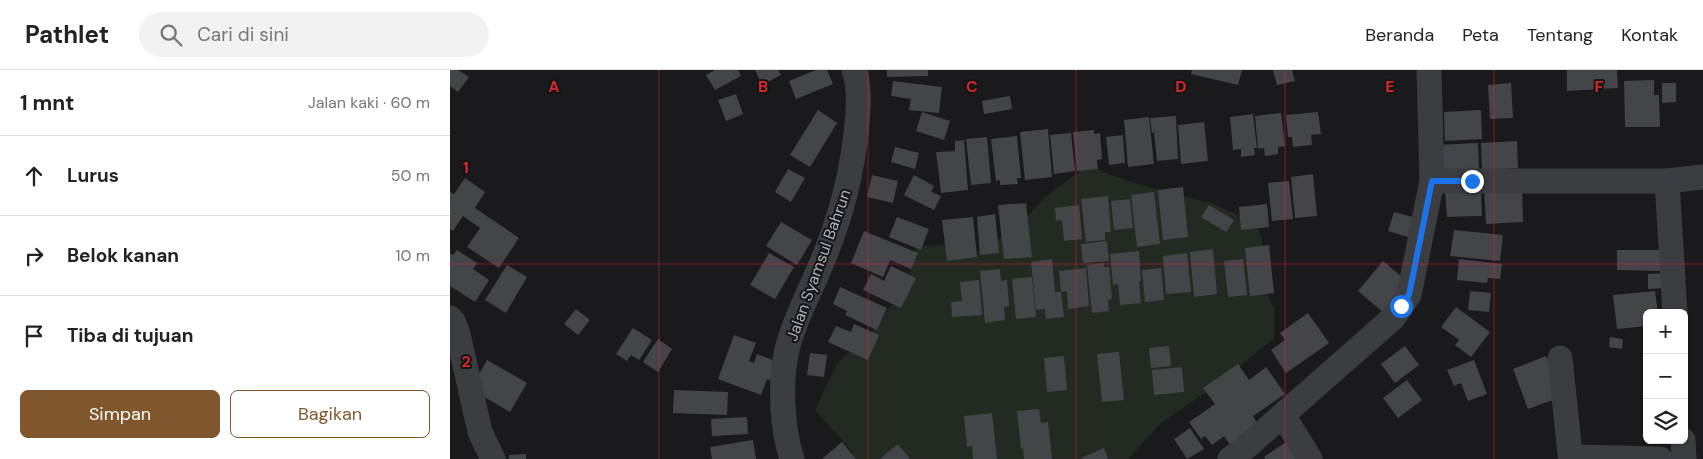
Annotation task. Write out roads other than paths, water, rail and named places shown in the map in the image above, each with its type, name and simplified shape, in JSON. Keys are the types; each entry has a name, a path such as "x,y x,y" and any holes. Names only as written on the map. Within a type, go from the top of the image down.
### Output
{"street":[{"name":"Jalan Syamsul Bahrun","path":"792,459 788,446 784,405 783,385 786,354 796,322 823,260 847,189 858,121 858,99 854,70"},
{"path":"1230,459 1284,415 1393,318 1409,295 1432,181 1429,70"},
{"path":"1432,181 1667,180 1703,177"},
{"path":"1667,180 1675,309"},
{"path":"450,318 453,320 458,334 480,432 494,459"},
{"path":"1560,358 1570,454 1575,457 1660,459"},
{"path":"1284,415 1310,459"},
{"path":"1683,444 1684,459"},
{"path":"1696,459 1703,459"}]}
